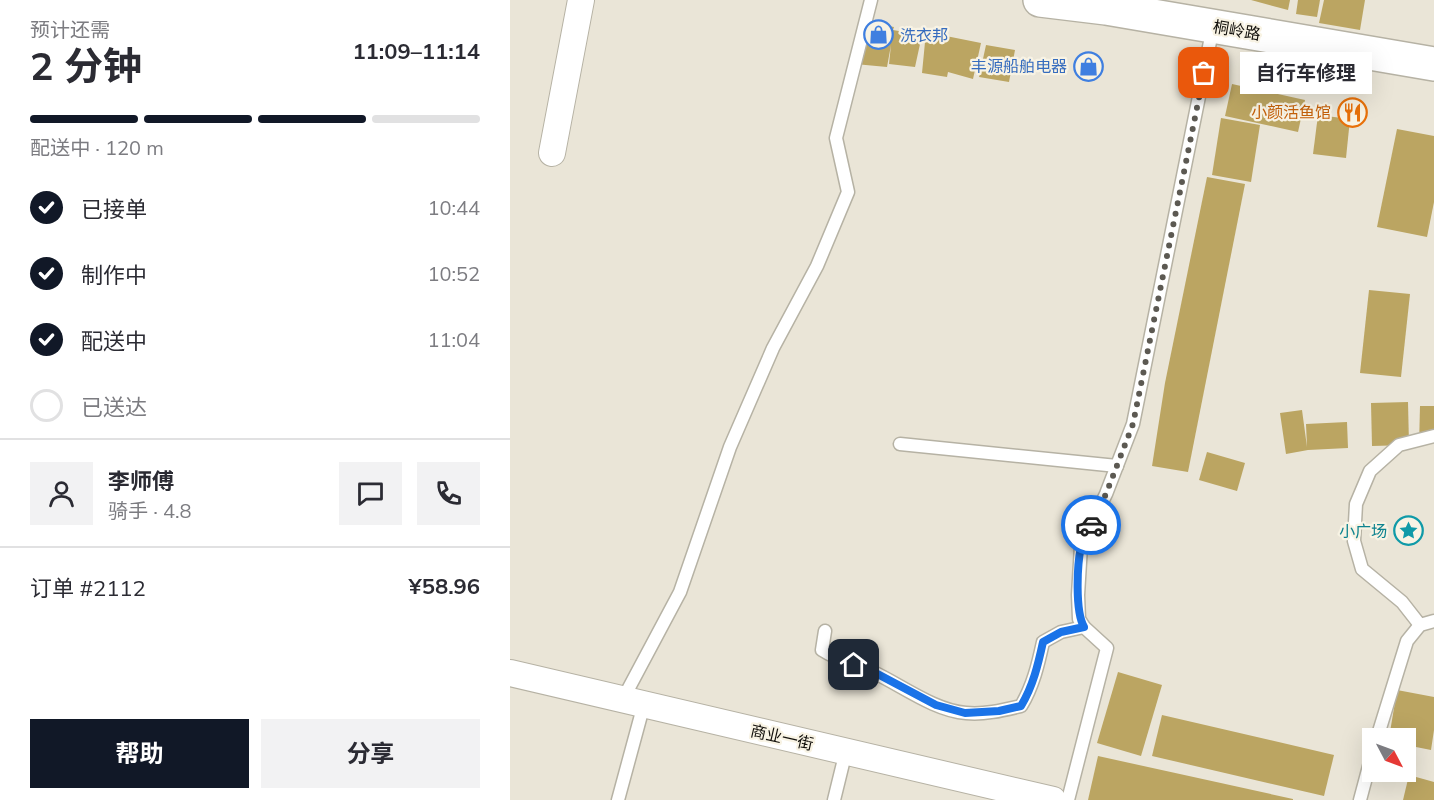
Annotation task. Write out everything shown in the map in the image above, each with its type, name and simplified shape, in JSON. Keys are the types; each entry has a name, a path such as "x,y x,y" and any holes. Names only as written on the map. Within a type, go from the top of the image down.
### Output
{"main road":[{"name":"桐岭路","path":"1040,0 1106,8 1434,64"}],"street":[{"path":"552,153 581,0"},
{"name":"商业一街","path":"510,673 1053,800"}],"lane":[{"path":"618,800 634,702 680,592 730,447 773,348 817,266 848,192 836,138 871,0"},
{"path":"1068,800 1107,648 1084,627 1079,619 1081,546 1133,424 1214,26"},
{"path":"1420,625 1402,602 1362,569 1354,541 1356,504 1370,471 1399,445 1434,436"},
{"path":"900,444 1117,466"},
{"path":"1380,728 1407,641 1420,625 1434,621"},
{"path":"825,631 822,650 837,660 870,670 936,705 965,713 999,711 1021,706 1030,690 1043,642 1061,632 1084,627"},
{"path":"834,800 846,752"},
{"path":"1360,800 1365,782"}],"building":[{"path":"1251,0 1290,0 1288,10"},
{"path":"1298,0 1320,0 1317,17 1296,14"},
{"path":"1324,0 1365,0 1360,30 1319,23"},
{"path":"865,22 922,35 915,67 889,64 891,45 887,67 855,64"},
{"path":"926,32 981,43 973,79 948,72 947,77 922,73"},
{"path":"986,45 1015,50 1009,82 979,77"},
{"path":"1232,84 1305,100 1298,132 1225,116"},
{"path":"1318,115 1350,119 1346,158 1313,154"},
{"path":"1221,118 1260,125 1251,182 1212,175"},
{"path":"1397,129 1434,136 1434,202 1427,237 1377,227"},
{"path":"1207,177 1245,184 1188,472 1152,466 1165,383"},
{"path":"1369,290 1410,294 1401,377 1360,373"},
{"path":"1408,402 1409,445 1372,446 1371,403"},
{"path":"1420,406 1434,406 1434,436 1419,446"},
{"path":"1302,410 1307,447 1306,424 1347,422 1348,448 1308,450 1286,454 1280,413"},
{"path":"1207,452 1245,463 1237,491 1199,480"},
{"path":"1118,672 1162,685 1141,756 1097,743"},
{"path":"1397,690 1434,697 1434,730 1431,750 1416,747 1416,728 1391,728"},
{"path":"1162,715 1334,755 1324,796 1152,756"},
{"path":"1098,756 1293,799 1293,800 1088,800"},
{"path":"1416,777 1434,782 1434,800 1403,800 1407,782 1416,782"}],"way so far":[{"path":"1091,525 1106,494 1133,424 1204,73"}],"place":[{"name":"洗衣邦","path":"879,35"},
{"name":"丰源船舶电器","path":"1088,66"},
{"name":"自行车修理","path":"1204,73"},
{"name":"小颜活鱼馆","path":"1352,112"},
{"name":"小广场","path":"1408,531"}],"route":[{"path":"854,665 870,670 936,705 965,713 999,711 1021,706 1030,690 1043,642 1061,632 1084,627 1079,619 1078,595 1081,546 1091,525"}]}
